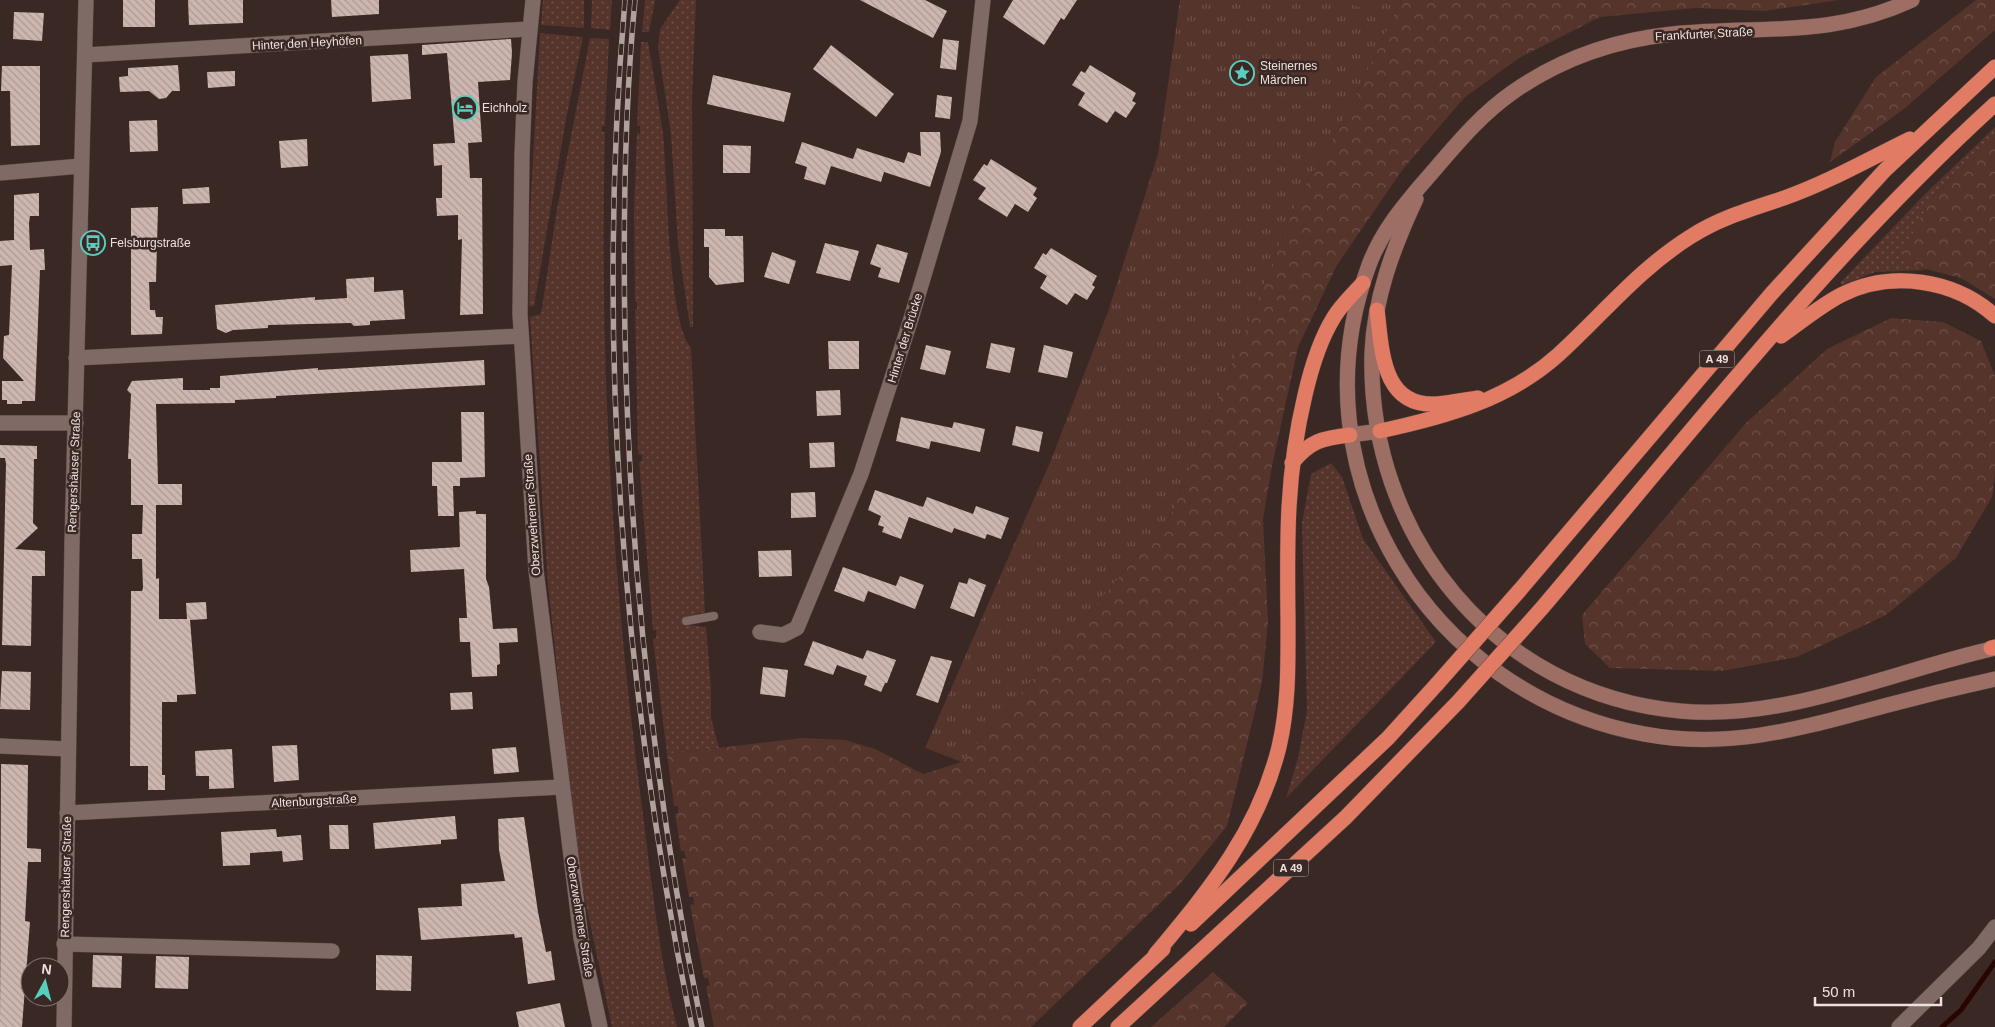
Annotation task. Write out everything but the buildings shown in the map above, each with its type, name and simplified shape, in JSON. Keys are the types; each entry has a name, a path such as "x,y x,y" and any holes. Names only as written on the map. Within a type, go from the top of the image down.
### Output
{"highway":[{"name":"A 49","path":"1080,1027 1381,744 1519,591 1772,292 1885,170 1995,67"},
{"name":"A 49","path":"1118,1027 1346,817 1458,702 1542,608 1869,226 1936,158 1995,104"},
{"path":"1380,431 1452,414 1497,396 1518,384 1557,355 1652,263 1692,235 1736,213 1783,198 1820,183 1923,133"},
{"path":"1760,352 1834,299 1857,288 1881,282 1904,281 1934,284 1962,294 1995,316"},
{"path":"1155,956 1197,905 1238,848 1252,822 1272,770 1282,728 1287,694 1287,519 1292,463 1301,413 1319,348 1334,318 1363,283"},
{"path":"1377,310 1386,373 1396,388 1404,395 1414,400 1435,404 1497,396"},
{"path":"1292,463 1311,443 1323,438 1350,435"}],"main road":[{"name":"Frankfurter Straße","path":"1423,184 1462,136 1496,105 1532,80 1573,59 1620,43 1656,36 1822,27 1879,13 1912,0"},
{"path":"1423,184 1406,201 1384,232 1363,283 1350,335 1347,370 1350,435 1362,490 1381,537 1405,577 1430,609 1458,639 1506,678 1549,702 1586,718 1644,734 1702,740 1731,740 1789,732 1934,692 1995,679"},
{"path":"1423,184 1394,249 1377,310 1372,368 1380,431 1390,475 1407,522 1425,557 1444,583 1479,621 1522,654 1546,669 1597,693 1652,708 1680,711 1733,712 1786,704 1994,648"},
{"path":"1350,435 1380,431"}],"street":[{"name":"Rengershäuser Straße","path":"64,1027 76,358 86,0"},
{"name":"Oberzwehrener Straße","path":"533,0 522,156 520,336 536,570 561,786 581,938 600,1027"},
{"name":"Hinter der Brücke","path":"760,632 784,635 797,628 861,474 885,403 970,122 983,0"},
{"name":"Hinter den Heyhöfen","path":"85,55 530,29"},
{"path":"0,173 81,166"},
{"path":"76,358 520,336"},
{"path":"0,423 76,423"},
{"path":"0,746 68,749"},
{"name":"Altenburgstraße","path":"67,813 561,786"},
{"path":"1899,1027 1979,948 1995,927"},
{"name":"Rengershäuser Straße","path":"64,944 332,951"}],"lane":[{"path":"686,621 714,616"}],"green space":[{"path":"543,0 584,0 584,28 541,25"},
{"path":"592,0 612,0 610,30 591,28"},
{"path":"645,0 655,0 649,32 642,32"},
{"path":"680,0 696,0 692,98 693,327 690,327 678,244 671,134 658,47 660,29"},
{"path":"1180,0 1401,0 1350,108 1299,196 1170,517 962,762 925,748 1051,460 1108,312 1158,154"},
{"path":"1340,0 1374,0 1370,11"},
{"path":"1401,0 1839,0 1764,11 1696,8 1600,17 1519,58 1464,98 1403,169 1337,265 1298,347 1272,466 1263,519 1268,622 1262,682 1227,826 1180,884 1031,1027 714,1027 706,986 710,985 708,978 704,978 690,905 694,904 693,897 689,897 682,859 686,858 684,851 681,851 675,814 678,813 678,806 674,806 667,754 803,738 845,740 875,749 923,774 962,762 1170,517 1299,196 1350,108"},
{"path":"1976,0 1995,0 1995,30 1904,109 1830,162 1835,142 1876,77"},
{"path":"540,33 583,37 566,119 534,306 529,306 530,215"},
{"path":"590,38 609,39 605,126 602,126 602,132 605,132 604,299 610,466 622,633 656,914 670,999 677,1027 612,1027 583,890 548,584 530,317 541,314 557,209"},
{"path":"641,42 648,42 663,135 670,248 677,309 683,333 691,348 705,612 686,617 687,625 706,627 711,688 711,718 719,748 667,754 653,639 656,638 656,630 653,630 639,462 642,461 642,455 638,454 635,309 637,309 637,302 635,302 634,211 637,133 640,134 640,126 637,126"},
{"path":"1995,127 1995,138 1931,199 1907,264 1926,270 1875,272 1842,285 1840,283 1925,194"},
{"path":"1995,138 1995,299 1961,278 1906,264 1902,253 1931,199"},
{"path":"1891,318 1943,322 1981,341 1995,376 1995,474 1992,497 1956,558 1886,615 1797,657 1722,671 1610,668 1585,644 1582,615 1746,423 1827,349"},
{"path":"1331,463 1342,477 1363,539 1436,642 1286,798 1298,758 1307,711 1302,523 1311,474"},
{"path":"1213,972 1248,1003 1224,1027 1151,1027"}],"waterway":[{"path":"1942,1027 1961,1010 1995,962"}],"railway":[{"path":"625,0 616,129 613,258 615,387 621,516 648,772 668,900 692,1027"},
{"path":"635,0 626,126 624,253 628,424 633,511 639,597 658,770 685,942 702,1027"}],"place":[{"name":"Steinernes Märchen","path":"1242,73"},
{"name":"Eichholz","path":"465,108"},
{"name":"Felsburgstraße","path":"93,243"}]}
